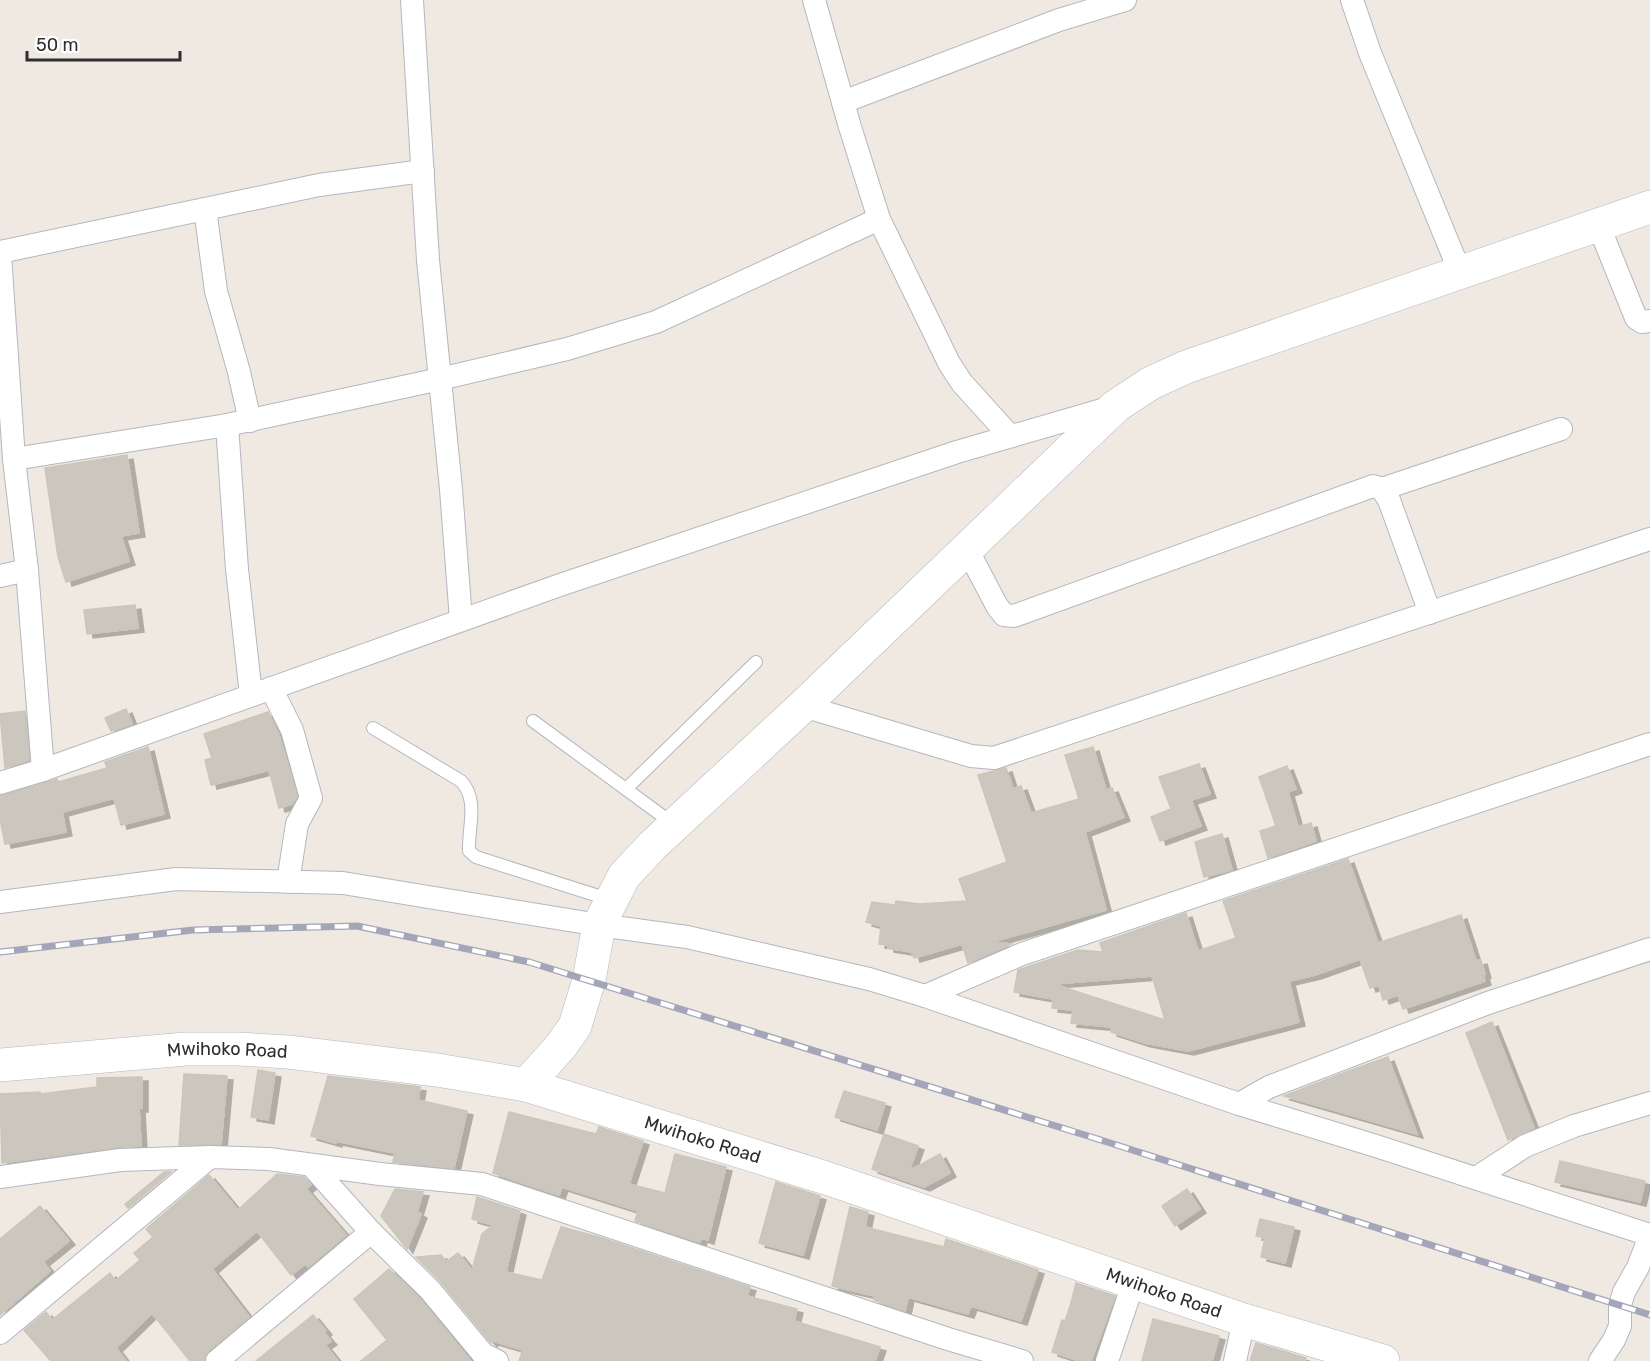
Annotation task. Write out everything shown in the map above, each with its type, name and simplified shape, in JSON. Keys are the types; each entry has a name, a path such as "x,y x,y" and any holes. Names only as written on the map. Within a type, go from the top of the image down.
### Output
{"street":[{"path":"412,0 428,260 451,489 461,620"},
{"path":"814,0 879,219 949,363 962,383 1010,436"},
{"path":"843,102 1059,20 1125,0"},
{"path":"1352,0 1370,53 1460,272"},
{"path":"43,770 27,570 14,459 0,253 319,185 423,171"},
{"path":"526,1085 561,1046 575,1026 605,913 624,876 1116,406 1151,383 1186,368 1650,207"},
{"path":"206,209 216,291 250,421"},
{"path":"14,459 250,421 567,349 656,322 879,219"},
{"path":"1598,224 1636,318 1642,322 1650,321"},
{"path":"0,783 43,770 571,581 945,456 1116,406"},
{"path":"227,425 237,569 261,692 292,730 311,798 297,824 288,882"},
{"path":"967,549 997,606 1004,615 1014,616 1373,486 1382,489 1561,429"},
{"path":"1382,489 1389,500 1430,613"},
{"path":"803,706 971,756 994,758 1650,538"},
{"path":"0,576 27,570"},
{"path":"924,996 1022,954 1650,744"},
{"path":"0,902 176,879 343,883 605,913 687,937 868,979 1239,1104 1476,1178 1650,1236 1638,1267 1624,1292 1620,1305 1620,1326 1600,1361"},
{"path":"1239,1104 1269,1088 1488,1003 1650,949"},
{"name":"Mwihoko Road","path":"0,1065 186,1049 238,1049 288,1052 426,1069 526,1085 826,1179 1245,1320 1383,1361"},
{"path":"1476,1178 1525,1146 1574,1126 1650,1103"},
{"path":"0,1333 210,1157"},
{"path":"0,1177 120,1160 210,1157 269,1159 482,1185 948,1339 1022,1361"},
{"path":"311,1165 371,1232 430,1290 484,1358"},
{"path":"217,1361 371,1232"},
{"path":"1107,1361 1134,1281"},
{"path":"1234,1361 1245,1320"}],"lane":[{"path":"626,789 756,662"},
{"path":"533,721 675,825"},
{"path":"373,728 461,781 468,788 472,799 469,851 476,857 605,913"}],"building":[{"path":"127,455 139,533 121,536 129,561 66,582 58,557 45,468"},
{"path":"135,605 138,628 87,634 84,610"},
{"path":"126,709 132,724 111,731 105,718"},
{"path":"25,711 29,760 5,768 0,714"},
{"path":"268,712 279,735 297,796 292,804 279,808 269,770 211,785 205,760 212,758 204,734"},
{"path":"148,747 164,814 121,825 114,798 62,812 66,832 5,844 0,819 0,796 57,779 58,782 107,768 105,762"},
{"path":"1093,747 1106,790 1112,788 1124,817 1085,832 1106,910 992,942 1011,944 968,963 962,944 914,958 912,952 879,944 881,926 866,922 872,902 895,905 896,901 920,904 967,901 959,879 1007,862 978,775 1006,768 1013,789 1021,786 1031,813 1079,799 1065,755"},
{"path":"1199,764 1210,794 1191,800 1201,826 1160,841 1151,817 1171,809 1159,777"},
{"path":"1287,766 1296,789 1288,792 1298,827 1311,823 1316,841 1268,858 1260,831 1276,826 1259,777"},
{"path":"1222,834 1232,870 1204,877 1195,842"},
{"path":"1348,859 1378,943 1461,915 1476,961 1481,960 1485,981 1403,1009 1398,995 1383,1000 1379,985 1370,988 1360,959 1315,975 1289,981 1299,1022 1188,1051 1145,1043 1111,1032 1112,1027 1071,1023 1073,1010 1052,1008 1053,999 1014,992 1018,970 1078,950 1103,952 1100,943 1186,913 1198,951 1236,938 1223,901","holes":["1152,976 1165,1020 1053,984"]},
{"path":"1492,1022 1534,1128 1508,1140 1466,1033"},
{"path":"1388,1057 1417,1134 1284,1096 1346,1072"},
{"path":"258,1070 275,1073 268,1120 251,1117"},
{"path":"184,1074 227,1076 221,1144 179,1145"},
{"path":"328,1076 420,1087 418,1100 467,1111 454,1168 393,1162 395,1153 336,1141 336,1143 311,1136"},
{"path":"142,1077 142,1108 139,1108 141,1146 2,1163 0,1094 40,1092 40,1094 97,1087 97,1078"},
{"path":"844,1091 885,1103 877,1130 835,1117"},
{"path":"509,1112 596,1134 599,1127 643,1141 629,1184 665,1193 675,1154 726,1167 708,1240 701,1238 700,1242 635,1221 638,1211 562,1187 559,1195 493,1173"},
{"path":"884,1134 918,1146 909,1171 940,1154 950,1173 924,1187 872,1169"},
{"path":"1560,1161 1645,1181 1640,1202 1555,1182"},
{"path":"164,1172 171,1172 128,1208 125,1204"},
{"path":"277,1174 304,1177 311,1185 306,1189 346,1235 308,1267 305,1264 291,1275 257,1231 212,1269 249,1317 208,1351 204,1361 190,1361 152,1313 116,1348 126,1361 51,1361 24,1330 46,1312 52,1320 110,1273 115,1281 140,1260 134,1253 153,1237 146,1229 209,1175 238,1210"},
{"path":"776,1182 820,1196 803,1255 759,1243"},
{"path":"395,1189 423,1192 417,1212 421,1214 407,1249 381,1216"},
{"path":"1187,1189 1200,1209 1175,1226 1162,1206"},
{"path":"477,1197 520,1211 506,1272 542,1280 561,1227 599,1237 750,1287 747,1296 797,1309 794,1321 880,1347 875,1361 519,1361 523,1350 493,1341 491,1343 440,1281 416,1257 441,1255 446,1262 458,1253 472,1270 482,1234 493,1225 472,1219"},
{"path":"40,1206 69,1241 43,1262 50,1271 0,1315 0,1239"},
{"path":"850,1207 868,1212 865,1227 944,1247 946,1239 1038,1270 1021,1321 971,1306 968,1314 908,1297 905,1311 874,1300 875,1296 832,1286"},
{"path":"1260,1219 1294,1227 1285,1263 1261,1257 1265,1238 1256,1236"},
{"path":"389,1269 420,1299 470,1360 361,1361 387,1340 354,1299"},
{"path":"1076,1283 1115,1296 1091,1361 1080,1361 1052,1352 1062,1320 1065,1321"},
{"path":"313,1315 331,1341 325,1345 338,1361 256,1361"},
{"path":"1153,1319 1219,1336 1212,1361 1142,1361"},
{"path":"1256,1343 1306,1358 1305,1361 1250,1361"}],"railway":[{"path":"0,952 193,930 357,926 529,962 1104,1141 1650,1315"}]}
